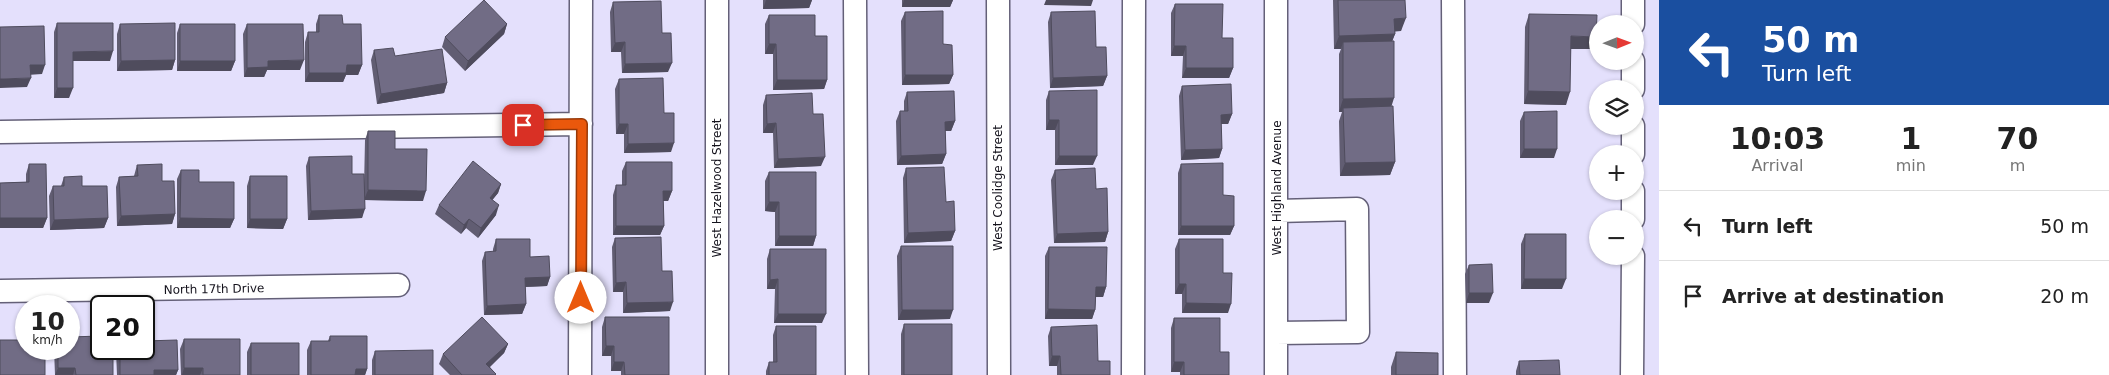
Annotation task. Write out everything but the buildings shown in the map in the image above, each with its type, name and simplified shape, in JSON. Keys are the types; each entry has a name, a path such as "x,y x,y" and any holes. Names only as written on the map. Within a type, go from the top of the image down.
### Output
{"street":[{"path":"580,375 581,0"},
{"name":"West Hazelwood Street","path":"717,0 717,375"},
{"path":"855,0 857,375"},
{"name":"West Coolidge Street","path":"998,0 999,375"},
{"path":"1133,375 1134,0"},
{"name":"West Highland Avenue","path":"1276,0 1276,375"},
{"path":"1453,0 1455,375"},
{"path":"1633,0 1633,15"},
{"path":"0,132 582,124"},
{"path":"1276,334 1358,332 1357,209 1277,211"},
{"path":"1632,375 1633,265"},
{"name":"North 17th Drive","path":"0,291 398,285"}],"route":[{"path":"523,125 582,124 581,298"}]}
